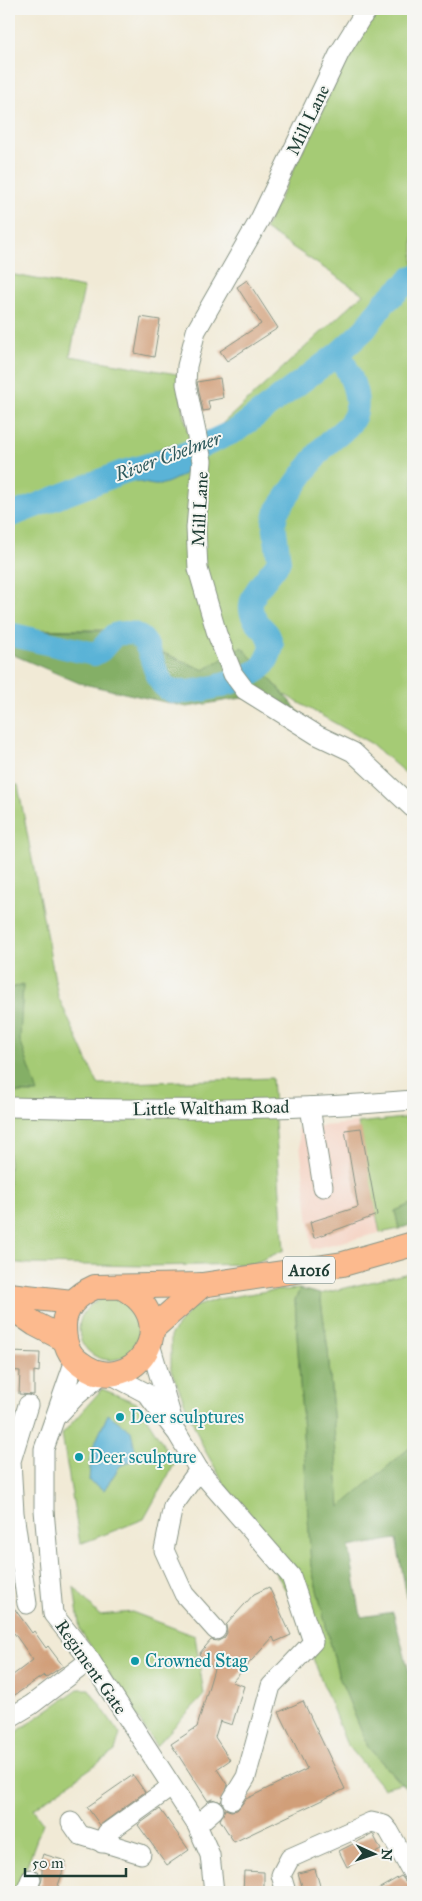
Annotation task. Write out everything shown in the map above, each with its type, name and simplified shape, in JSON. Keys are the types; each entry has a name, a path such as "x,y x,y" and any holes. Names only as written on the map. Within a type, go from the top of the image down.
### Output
{"main road":[{"name":"A1016","path":"72,1302 82,1292 95,1286 109,1285 123,1288 202,1285 343,1264 413,1244"},
{"path":"9,1306 69,1350 87,1369 106,1374 127,1370 141,1359 151,1336 202,1285"},
{"path":"123,1288 134,1294 144,1304 150,1316 151,1336"},
{"path":"9,1295 72,1302 64,1320 69,1350"}],"street":[{"name":"Mill Lane","path":"369,9 361,18 340,52 260,220 196,331 187,366 186,384 202,461 196,521 198,568 217,634 233,674 245,690 317,734 353,752 379,774 413,808"},
{"name":"Little Waltham Road","path":"9,1107 184,1110 310,1107 413,1100"},
{"path":"310,1107 323,1188"},
{"path":"151,1336 177,1434"},
{"name":"Regiment Gate","path":"69,1350 54,1420 44,1449 44,1510 54,1614 90,1660 170,1787 197,1825 210,1855 214,1892"},
{"path":"106,1374 146,1393 177,1434 199,1470 291,1576 313,1642 271,1686 246,1777 232,1800"},
{"name":"Regiment Gate","path":"54,1420 76,1396 106,1374"},
{"path":"27,1604 14,1513 11,1461 28,1405"},
{"path":"199,1470 173,1506 164,1550 184,1594 216,1630"},
{"path":"14,1513 44,1510"},
{"path":"9,1718 90,1660"},
{"path":"102,1842 107,1833 170,1787"},
{"path":"197,1825 214,1810"},
{"path":"71,1822 80,1835 141,1854"},
{"path":"286,1892 281,1875 290,1858 362,1824 378,1823 389,1831 413,1874"}],"shaded area":[{"path":"358,1123 361,1128 380,1233 312,1249 298,1128"}],"green space":[{"path":"379,9 413,9 413,780 372,744 285,695 242,648 204,670 110,630 9,629 9,274 84,288 70,356 177,374 188,434 210,435 363,294 265,229 350,53"},
{"path":"9,630 109,631 204,670 242,647 330,747 248,697 187,707 79,683 9,653"},
{"path":"9,785 18,785 58,996 98,1084 272,1078 284,1250 253,1264 147,1266 9,1262 9,1093 36,1093 19,1045 23,984 9,989"},
{"path":"23,984 20,1040 38,1093 9,1092 9,989"},
{"path":"413,1117 413,1203 395,1211 399,1229 380,1233 358,1123"},
{"path":"413,1203 413,1224 399,1229 395,1211"},
{"path":"413,1272 413,1445 340,1508 328,1350 320,1294"},
{"path":"300,1289 295,1300 311,1566 339,1677 368,1747 401,1783 383,1788 346,1743 288,1594 203,1447 171,1370 171,1334 192,1308 218,1299 267,1291"},
{"path":"300,1289 320,1294 328,1350 340,1507 413,1445 413,1612 410,1613 396,1539 349,1547 361,1617 393,1612 413,1686 413,1796 368,1747 339,1677 311,1566 295,1300"},
{"path":"104,1298 116,1298 132,1307 139,1317 141,1329 139,1341 132,1351 116,1360 104,1360 93,1355 84,1346 79,1335 79,1323 84,1312 93,1303"},
{"path":"102,1389 137,1403 175,1463 144,1519 80,1544 62,1434"},
{"path":"74,1587 99,1615 132,1612 195,1636 204,1695 156,1746 80,1630"},
{"path":"78,1689 89,1689 120,1734 115,1751 33,1809 43,1823 17,1892 9,1892 9,1737"}],"water":[{"path":"181,444 189,463 188,472 170,482 156,485 130,480 123,468 141,463 154,451 167,446"},
{"path":"108,1414 131,1431 137,1459 120,1466 104,1490 89,1481 91,1452"}],"building":[{"path":"247,280 278,328 227,361 220,351 261,324 237,287"},
{"path":"141,317 160,320 154,357 135,353"},
{"path":"220,378 223,398 208,401 210,410 203,411 197,382"},
{"path":"361,1128 377,1215 314,1238 310,1222 358,1207 345,1130"},
{"path":"9,1352 40,1353 39,1372 34,1371 34,1395 19,1394 20,1371 9,1370"},
{"path":"269,1587 291,1635 275,1642 273,1637 232,1682 244,1686 232,1725 220,1721 215,1737 230,1760 217,1769 228,1786 221,1802 212,1799 208,1801 171,1744 197,1727 214,1669 199,1654 211,1640 218,1641 224,1638 227,1633 226,1625 254,1594"},
{"path":"9,1601 32,1633 34,1631 46,1648 48,1646 63,1666 45,1678 44,1675 9,1699 9,1678 33,1660 14,1633 9,1636"},
{"path":"303,1701 345,1789 234,1842 220,1820 225,1809 237,1810 246,1799 307,1769 279,1712"},
{"path":"133,1775 145,1792 100,1825 87,1807"},
{"path":"160,1809 189,1850 167,1865 138,1825"},
{"path":"373,1834 381,1850 347,1867 339,1851"},
{"path":"43,1854 66,1861 56,1892 38,1892 42,1878 42,1868 39,1867"},
{"path":"315,1869 321,1889 304,1892 298,1873"},
{"path":"244,1871 264,1872 264,1892 243,1892"},
{"path":"401,1876 407,1883 412,1885 413,1892 373,1892"}],"waterway":[{"name":"River Chelmer","path":"9,516 123,472 183,455 237,430 339,353 365,329 384,303 413,277"},
{"name":"River Chelmer","path":"9,634 94,654 101,650 114,635 129,633 139,636 150,653 162,684 170,690 178,692 203,690 231,682 262,667 272,646 267,634 256,621 251,605 257,590 279,561 274,523 277,511 323,448 347,427 356,411 357,403 354,388 339,353"}],"place":[{"name":"Deer sculptures","path":"120,1417"},
{"name":"Deer sculpture","path":"79,1457"},
{"name":"Crowned Stag","path":"135,1661"}]}
